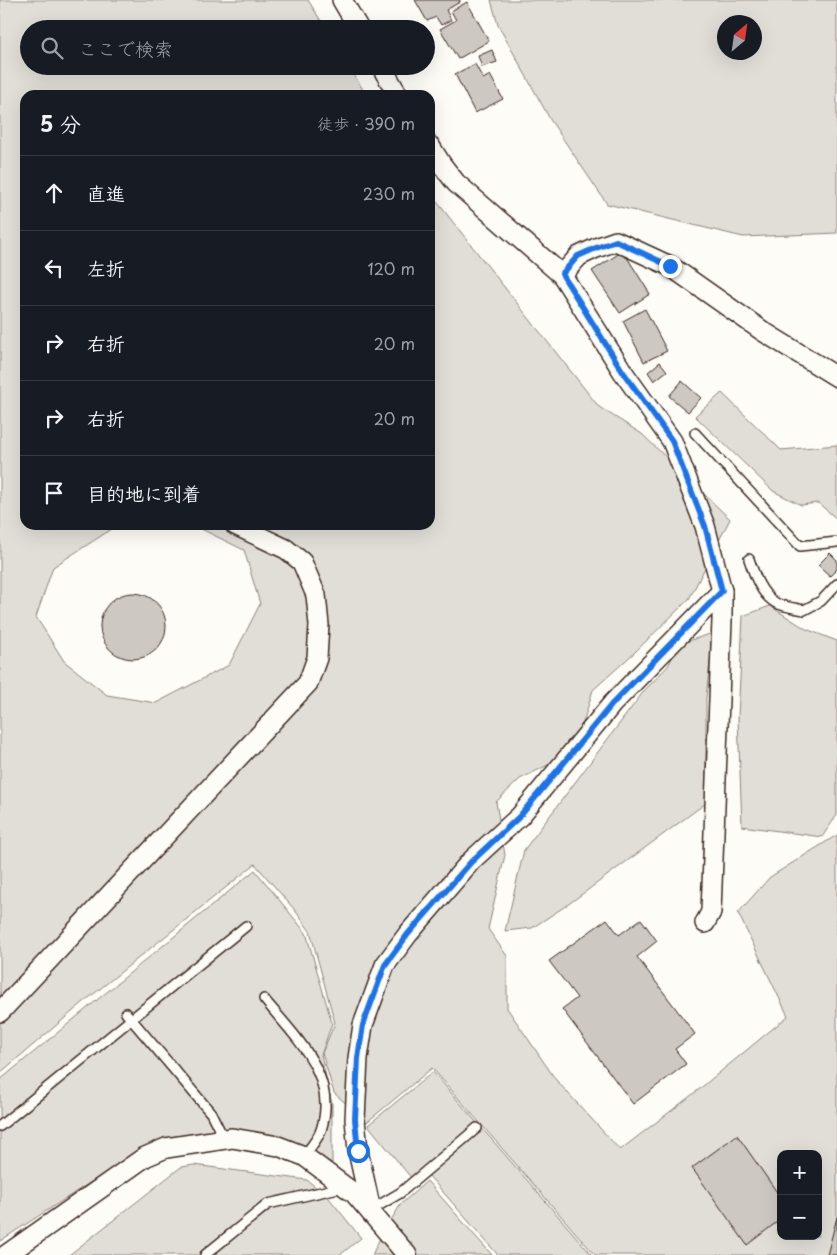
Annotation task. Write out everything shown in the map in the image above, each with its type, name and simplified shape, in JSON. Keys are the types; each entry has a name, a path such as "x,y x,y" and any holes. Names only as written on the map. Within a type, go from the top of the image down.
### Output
{"street":[{"path":"342,0 354,20"},
{"path":"386,75 395,90"},
{"path":"435,154 456,183 562,274 623,372 672,441 705,526 722,591 722,640 711,912 706,923"},
{"path":"562,274 578,256 616,241 670,266 764,332 837,377"},
{"path":"0,1012 308,683 317,658 319,625 316,595 302,562 286,549 246,530"},
{"path":"371,1210 358,1151 355,1119 357,1067 363,1025 385,965 408,934 471,862 520,816 613,703 722,591"},
{"path":"8,1254 146,1157 166,1148 232,1138 278,1146 304,1156 345,1186 371,1210 407,1255"}],"lane":[{"path":"695,433 800,546 837,542"},
{"path":"749,559 765,594 776,604 804,610 821,601 837,584"},
{"path":"0,1126 246,926"},
{"path":"264,1000 314,1061 325,1094 325,1110 321,1131 304,1156"},
{"path":"126,1012 211,1113 224,1139"},
{"path":"371,1210 400,1193 477,1128"},
{"path":"205,1255 268,1204 345,1186"}],"shaded area":[{"path":"0,0 308,0 320,20 20,20 20,75 354,75 363,90 20,90 20,530 110,530 53,567 36,617 64,661 107,695 156,703 229,665 260,604 244,550 203,530 435,530 435,199 599,407 642,434 730,519 689,599 593,690 574,752 520,779 496,802 505,855 488,929 507,956 507,1008 556,1080 620,1150 697,1091 788,1016 738,913 770,877 837,835 837,1255 595,1255 432,1068 367,1122 334,1093 322,1053 335,1023 310,931 294,909 255,864 85,1001 0,1073"},
{"path":"491,0 837,0 837,233 743,237 607,204 551,121 498,25"},
{"path":"722,393 781,450 837,445 837,519 818,503 801,505 773,491 695,416"},
{"path":"770,606 806,629 837,641 837,815 822,837 742,826 738,718 743,616"},
{"path":"713,633 706,698 706,803 570,903 532,928 505,931 524,850 644,691 668,666 679,644"},
{"path":"255,870 306,933 332,1023 321,1055 332,1104 332,1163 291,1141 278,1137 242,1132 190,1134 151,1143 0,1241 0,1080"},
{"path":"433,1072 592,1255 498,1255 429,1176 417,1185 368,1125"},
{"path":"194,1165 307,1180 329,1198 361,1238 340,1255 69,1255 181,1167"},
{"path":"427,1181 492,1255 372,1255 401,1204"}],"building":[{"path":"415,0 460,0 460,2 446,10 451,20 441,25 436,17 426,20"},
{"path":"467,2 489,41 458,59 440,29 456,20 451,11"},
{"path":"492,50 497,62 482,67 478,56"},
{"path":"475,64 483,79 490,75 503,99 475,113 455,74"},
{"path":"623,251 650,294 620,313 592,271"},
{"path":"645,309 667,351 644,362 623,321"},
{"path":"660,362 667,371 654,381 648,372"},
{"path":"682,381 701,398 688,412 669,396"},
{"path":"830,553 837,560 837,569 830,576 818,565"},
{"path":"133,593 145,596 156,603 163,614 166,626 163,638 156,649 145,656 133,659 121,656 110,649 103,638 100,626 103,614 110,603 121,596"},
{"path":"607,919 619,935 641,919 657,941 637,957 695,1034 675,1049 686,1064 633,1104 562,1009 577,998 549,961"},
{"path":"737,1135 777,1192 777,1222 747,1245 692,1168"},
{"path":"837,1217 837,1255 827,1255"}],"route":[{"path":"358,1151 355,1119 358,1058 363,1025 385,965 408,934 471,862 520,816 613,703 722,591 705,526 672,441 623,372 562,274 578,256 616,241 670,266"}]}
